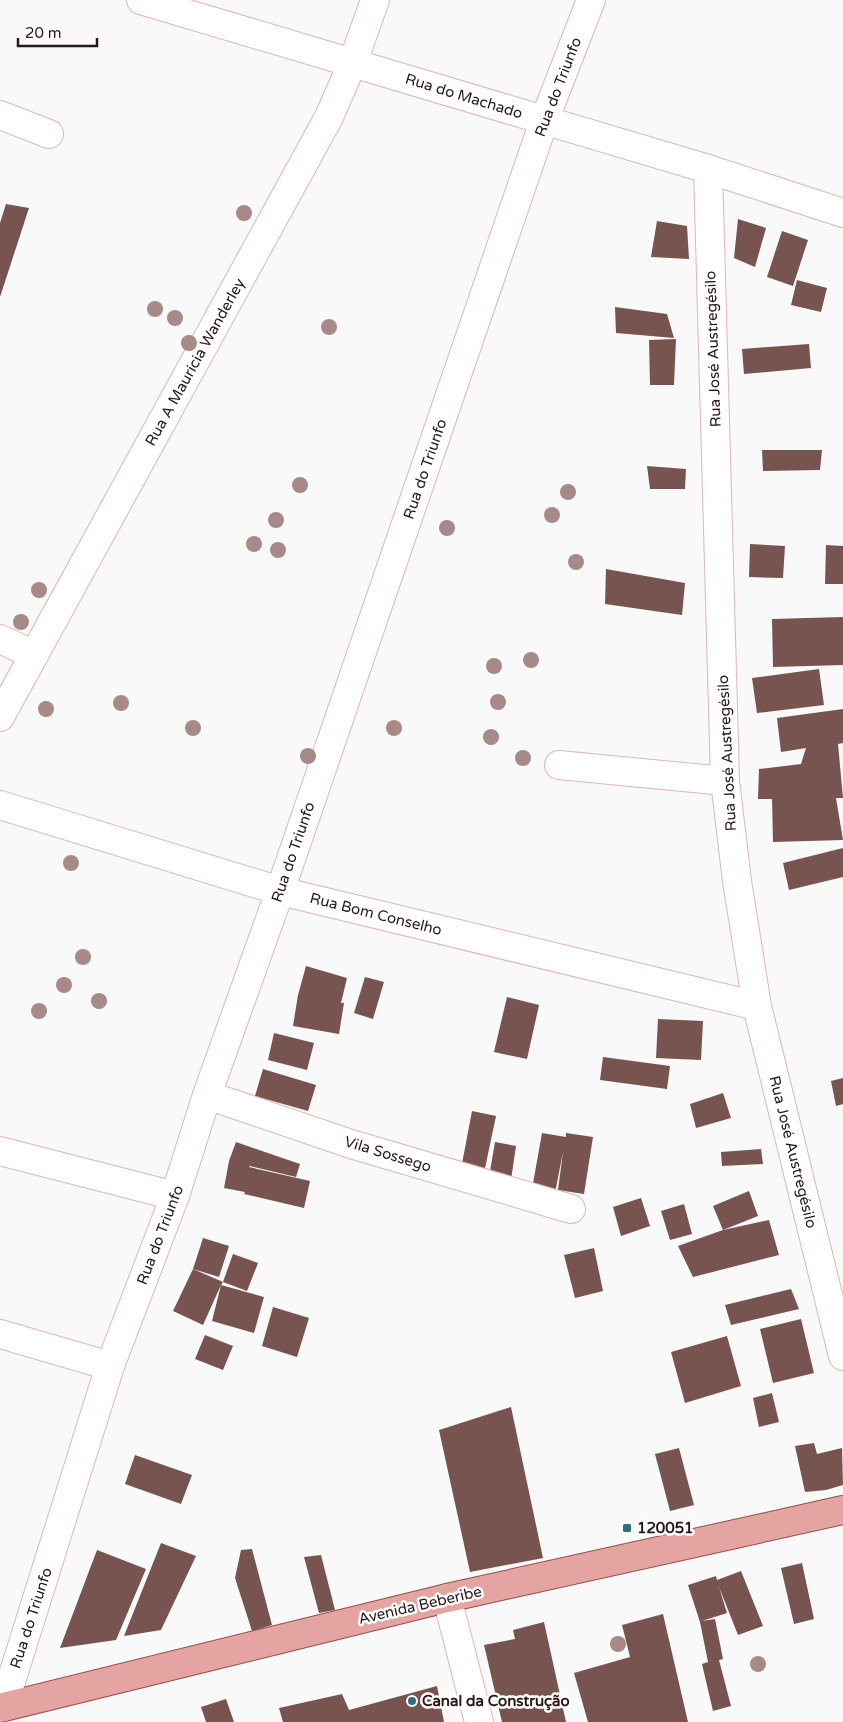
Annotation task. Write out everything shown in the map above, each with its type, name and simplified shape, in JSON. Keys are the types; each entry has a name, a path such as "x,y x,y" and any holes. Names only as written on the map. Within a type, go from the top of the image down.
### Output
{"main road":[{"name":"Avenida Beberibe","path":"1,1706 447,1598 843,1510"}],"street":[{"name":"Rua do Machado","path":"141,0 708,169 843,212"},
{"name":"Rua A Maurícia Wanderley","path":"0,716 329,117 353,62 375,0"},
{"name":"Rua do Triunfo","path":"1,1706 110,1366 175,1196 207,1095 280,891 544,121 591,0"},
{"path":"0,115 49,134"},
{"name":"Rua José Austregésilo","path":"708,169 726,780 737,881 757,1006 843,1356"},
{"path":"0,639 34,655"},
{"path":"559,765 726,780"},
{"name":"Rua Bom Conselho","path":"0,805 280,891 757,1006"},
{"name":"Vila Sossego","path":"207,1095 352,1144 571,1209"},
{"path":"0,1151 175,1196"},
{"path":"0,1334 110,1366"},
{"path":"447,1598 479,1722"}],"building":[{"path":"6,204 29,208 0,297 0,223"},
{"path":"738,219 766,228 755,267 734,258"},
{"path":"657,221 687,226 689,259 651,257"},
{"path":"782,231 808,240 793,286 767,277"},
{"path":"797,280 827,288 821,312 791,305"},
{"path":"615,307 667,314 674,338 616,333"},
{"path":"676,339 674,385 650,385 649,340"},
{"path":"809,344 811,368 744,374 742,349"},
{"path":"762,450 822,450 820,470 763,471"},
{"path":"647,466 686,469 685,489 650,489"},
{"path":"750,544 785,546 783,578 749,577"},
{"path":"826,545 843,546 843,584 825,584"},
{"path":"606,569 685,583 682,615 605,604"},
{"path":"843,617 843,665 773,667 772,619"},
{"path":"819,669 824,705 757,713 752,678"},
{"path":"843,709 843,743 838,744 843,798 836,798 843,840 773,842 772,799 758,799 759,769 801,764 806,748 781,752 777,718"},
{"path":"843,848 843,877 789,890 783,863"},
{"path":"306,966 347,978 341,1003 344,1003 339,1034 293,1026 298,995"},
{"path":"365,977 384,982 373,1019 354,1013"},
{"path":"507,997 539,1005 527,1059 494,1052"},
{"path":"658,1019 703,1021 701,1060 656,1058"},
{"path":"274,1033 314,1043 307,1070 268,1060"},
{"path":"603,1057 670,1066 667,1089 600,1080"},
{"path":"263,1069 316,1085 308,1111 255,1096"},
{"path":"843,1078 843,1104 836,1106 831,1081"},
{"path":"723,1093 731,1118 696,1128 690,1104"},
{"path":"472,1111 496,1116 484,1173 461,1169"},
{"path":"542,1133 566,1137 566,1133 593,1137 584,1194 558,1190 563,1152 555,1193 532,1189"},
{"path":"236,1142 300,1164 296,1177 249,1167 310,1181 304,1208 224,1188 229,1161"},
{"path":"495,1142 516,1146 511,1180 489,1177"},
{"path":"761,1149 763,1164 722,1166 721,1152"},
{"path":"749,1191 758,1216 723,1230 713,1206"},
{"path":"641,1198 650,1226 621,1236 613,1207"},
{"path":"684,1204 692,1234 670,1240 661,1211"},
{"path":"769,1220 779,1255 693,1277 678,1246 723,1230"},
{"path":"203,1238 229,1246 219,1277 193,1269"},
{"path":"594,1248 603,1291 575,1298 564,1255"},
{"path":"233,1254 258,1263 247,1291 223,1282"},
{"path":"193,1269 223,1282 203,1325 173,1311"},
{"path":"221,1285 264,1297 254,1333 212,1321"},
{"path":"791,1289 799,1309 731,1325 725,1305"},
{"path":"273,1307 309,1318 297,1357 262,1346"},
{"path":"801,1319 814,1373 773,1383 760,1329"},
{"path":"205,1335 233,1346 223,1370 195,1359"},
{"path":"727,1336 741,1386 685,1403 671,1352"},
{"path":"772,1393 779,1422 759,1427 753,1398"},
{"path":"511,1407 543,1558 470,1572 439,1430"},
{"path":"814,1443 817,1454 842,1448 843,1485 826,1490 805,1492 795,1446"},
{"path":"679,1448 694,1505 670,1511 655,1454"},
{"path":"135,1455 192,1475 181,1504 125,1484"},
{"path":"161,1543 196,1556 161,1630 124,1636"},
{"path":"252,1549 272,1625 252,1631 235,1578 241,1550"},
{"path":"97,1550 146,1569 116,1640 60,1648"},
{"path":"321,1555 335,1610 319,1613 304,1557"},
{"path":"802,1563 814,1619 794,1624 781,1568"},
{"path":"741,1571 763,1626 738,1635 719,1587 727,1613 702,1621 715,1619 723,1659 719,1660 731,1706 713,1711 702,1664 708,1662 700,1622 688,1585 716,1576 717,1580"},
{"path":"663,1614 688,1722 588,1722 574,1673 630,1657 622,1625"},
{"path":"544,1622 566,1722 502,1722 484,1645 515,1639 513,1630"},
{"name":"Canal da Construção","path":"437,1686 444,1722 283,1722 279,1708 342,1694 349,1710"},
{"path":"226,1699 234,1722 206,1722 201,1707"}],"place":[{"name":"120051","path":"627,1528"},
{"name":"Canal da Construção","path":"412,1701"}]}
